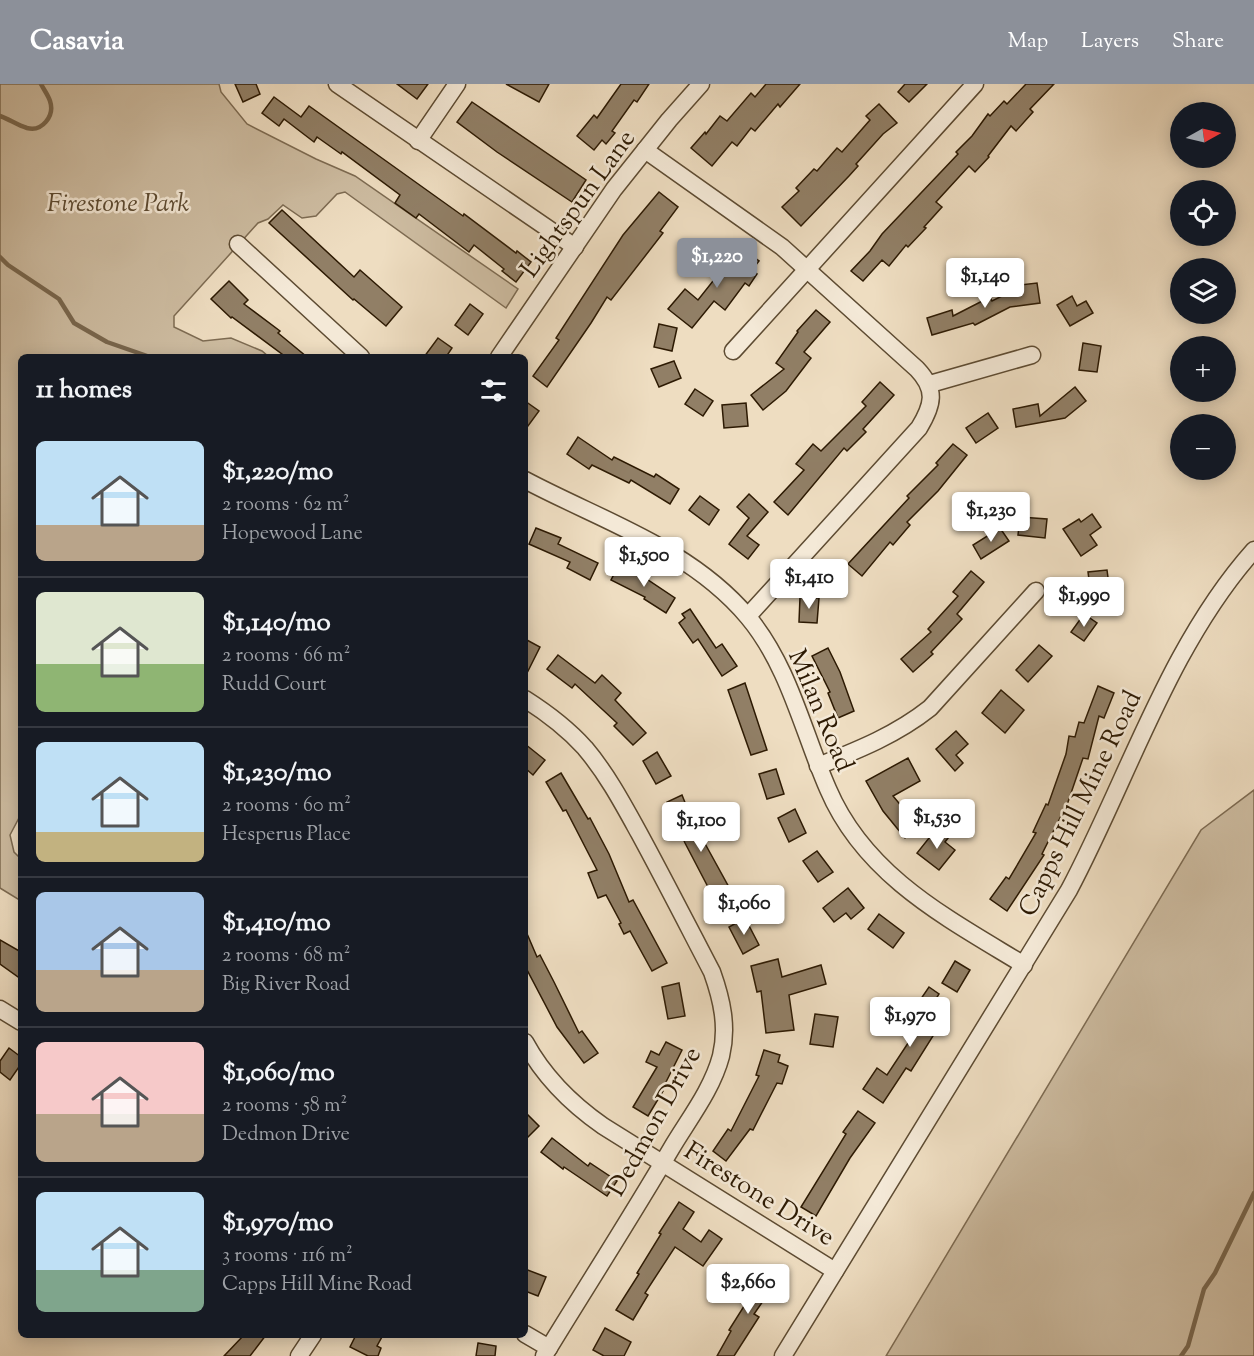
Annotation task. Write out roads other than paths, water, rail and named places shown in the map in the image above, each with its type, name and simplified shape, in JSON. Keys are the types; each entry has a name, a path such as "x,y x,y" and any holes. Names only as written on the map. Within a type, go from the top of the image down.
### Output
{"street":[{"path":"337,84 575,247"},
{"path":"418,141 457,84"},
{"name":"Lightspun Lane","path":"502,354 614,189 701,84"},
{"path":"734,351 975,84"},
{"path":"645,150 783,247 917,369 930,384 930,403 926,417 919,428 748,616"},
{"path":"238,244 358,354"},
{"path":"930,384 1032,355"},
{"name":"Milan Road","path":"528,481 684,559 713,581 748,616 763,637 782,671 828,790 852,834 868,855 894,880 929,907 1024,965"},
{"name":"Capps Hill Mine Road","path":"783,1356 1069,890 1087,856 1139,740 1197,631 1239,567 1254,550"},
{"path":"818,766 871,745 912,723 930,708 1036,591"},
{"name":"Dedmon Drive","path":"528,701 570,733 602,769 648,850 712,972 721,998 724,1024 720,1058 697,1107 546,1352"},
{"path":"0,1009 18,1020"},
{"name":"Firestone Drive","path":"528,1047 543,1071 579,1109 835,1271"},
{"path":"528,1337 546,1352"},
{"path":"299,1356 310,1338"}],"waterway":[{"path":"0,116 32,129 46,122 51,107 41,84"},
{"path":"0,257 8,265 59,299 74,323 107,342 141,354"},
{"path":"1181,1356 1188,1346 1204,1289 1215,1273 1254,1193"}],"park label":[{"name":"Firestone Park","path":"118,202"}]}
